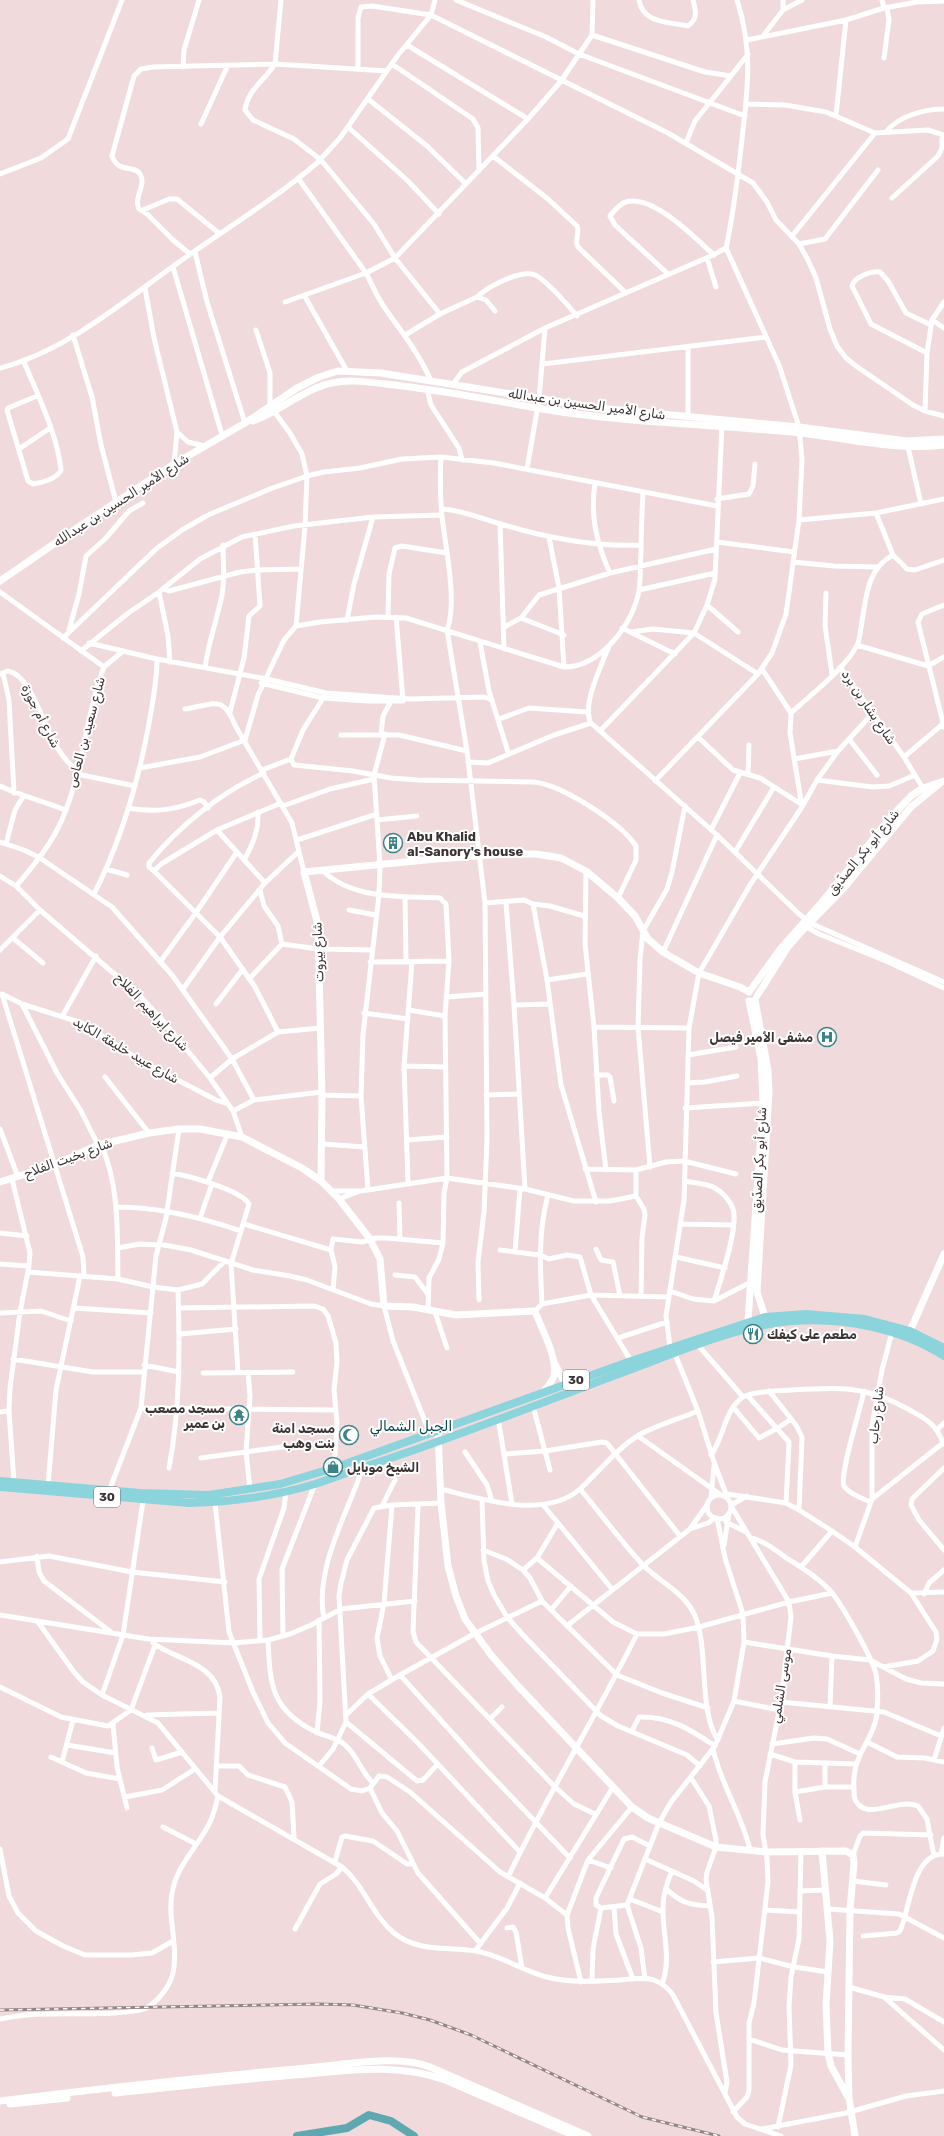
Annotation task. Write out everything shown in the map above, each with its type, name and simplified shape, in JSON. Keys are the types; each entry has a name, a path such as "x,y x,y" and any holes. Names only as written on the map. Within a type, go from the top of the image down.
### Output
{"main road":[{"name":"30","path":"95,1492 109,1491 210,1495 250,1490 301,1478 437,1432 631,1361 698,1345 750,1329 774,1319 806,1314 865,1319 910,1331 944,1348"},
{"name":"30","path":"0,1487 95,1492 142,1500 215,1503 286,1491 315,1484 440,1441 748,1321 765,1317 793,1321 839,1322 892,1332 935,1350 944,1356"},
{"name":"30","path":"0,1481 48,1485 78,1491"}],"street":[{"path":"0,174 41,158 68,139 122,0"},
{"path":"183,67 184,50 199,0"},
{"path":"281,0 275,64 271,71 253,90 246,106 246,113 253,120 294,138 321,160 374,224 395,258 440,314"},
{"path":"0,368 24,362 73,335 145,288 321,160 348,127 392,64 431,14 435,0"},
{"path":"456,0 546,37 579,54 745,116"},
{"path":"285,302 366,273 395,258 439,214 562,81 592,35 592,0"},
{"path":"639,0 644,14 650,18 688,26 696,17 693,0"},
{"path":"655,781 758,674 774,649 783,622 799,520 802,460 799,430 789,392 726,248 739,175 746,104 748,54 747,40 737,0"},
{"path":"783,0 783,10"},
{"path":"763,36 783,10 802,0"},
{"path":"882,0 889,20 884,58"},
{"path":"747,40 846,20 886,8 917,2 944,1"},
{"path":"358,69 358,18 361,7 372,6 431,14 686,143 756,186 776,220 799,244 816,278 830,329 837,346 846,358 904,399 925,411 942,416 944,420"},
{"path":"836,115 846,20"},
{"path":"592,35 705,72 731,76"},
{"path":"407,44 528,119"},
{"path":"686,143 695,121 748,54"},
{"path":"245,423 192,253 137,205 142,180 140,175 135,171 121,168 114,161 112,156 114,141 137,72 140,69 153,66 183,67 275,64 387,71"},
{"path":"392,64 473,118 478,128 479,171"},
{"path":"201,124 228,66"},
{"path":"368,99 427,146 466,184"},
{"path":"746,104 785,105 807,108 836,115 875,133 928,130 943,135 942,148 938,156 892,198"},
{"path":"886,132 890,126 906,117 944,109"},
{"path":"348,127 408,181 439,214"},
{"path":"792,236 875,133"},
{"path":"493,156 548,199 577,226 579,229 576,241 578,248 626,293"},
{"path":"799,244 825,239 878,170"},
{"path":"298,178 366,273 386,310 405,334 424,364 431,381"},
{"path":"143,210 169,199 177,199 220,234"},
{"path":"668,274 615,226 610,216 617,207 625,202 644,202 660,210 714,255"},
{"path":"453,384 462,372 545,328 577,316 668,274 714,255 726,248"},
{"path":"707,258 716,288"},
{"path":"173,267 222,435"},
{"path":"927,353 871,324 852,286 853,283 859,278 880,272 888,281 906,313 944,328"},
{"path":"405,334 440,314 477,297 484,290 524,274 535,275 568,304 577,316"},
{"path":"145,288 154,338 177,432 174,464"},
{"path":"304,295 347,371"},
{"path":"477,297 486,300 495,311"},
{"path":"925,411 927,353 932,322 944,302"},
{"path":"527,470 539,399 545,328"},
{"path":"140,768 200,757 245,740 256,702 265,681 284,640 296,626 305,526 307,476 302,454 290,433 272,409 270,373 256,330"},
{"path":"73,335 92,397 101,445 116,502"},
{"path":"543,364 766,337"},
{"path":"688,347 688,417"},
{"path":"24,362 38,396 50,428 60,465 59,475 37,484 30,484 7,414 8,408 38,396"},
{"name":"شارع الأمير الحسين بن عبدالله","path":"272,409 313,380 329,374 347,371 381,373 539,399 688,417 722,423"},
{"name":"شارع الأمير الحسين بن عبدالله","path":"0,582 116,502 222,435 303,394 333,382 368,382 427,389 537,408 629,419 722,423 908,441 942,442"},
{"path":"427,389 431,405 459,448 462,460"},
{"path":"629,411 629,419"},
{"path":"600,731 675,654 694,632 707,605 715,573 717,499 722,423"},
{"path":"19,449 50,428"},
{"name":"شارع الأمير الحسين بن عبدالله","path":"799,430 908,447 942,442"},
{"path":"177,432 188,442 205,446"},
{"path":"908,447 921,504"},
{"path":"441,457 442,512 451,599 450,622 447,630 467,751 485,903 486,1183 478,1257 479,1300"},
{"path":"63,638 113,592 156,549 182,530 208,515 307,476 360,468 402,459 441,457 527,470 717,506"},
{"path":"717,499 749,494 753,486 754,464"},
{"path":"595,484 593,506 598,544 610,572"},
{"path":"296,626 388,617 417,620 480,642 564,667 583,664 609,645 622,628 633,608 639,590 643,493"},
{"path":"799,520 876,513 944,499"},
{"path":"69,631 79,594 86,556 105,539 129,511 143,503"},
{"path":"81,651 127,614 162,590 200,559 223,546 255,534 372,517 464,512 500,524 549,537 598,544 641,544"},
{"path":"876,513 894,555 910,571 944,560"},
{"path":"347,620 354,584 372,517"},
{"path":"500,524 504,649"},
{"path":"185,709 216,703 222,704 230,712 240,675 249,616 260,606 255,534"},
{"path":"549,537 560,588 564,635 564,667"},
{"path":"716,542 794,552"},
{"path":"205,668 208,648 222,595 224,576 223,546"},
{"path":"388,617 389,574 395,548 402,546 447,553"},
{"path":"504,627 521,618 537,596 610,572 716,549"},
{"path":"793,562 834,566 877,567 894,555"},
{"name":"شارع بشار بن برد","path":"877,567 869,588 858,645 840,667 872,714 904,756 925,791"},
{"path":"162,590 169,591 224,576 258,570 301,569"},
{"path":"639,590 715,573"},
{"path":"162,590 170,662"},
{"name":"شارع سعيد بن العاص","path":"0,592 104,667 77,772 58,829 40,858 16,886"},
{"path":"826,593 825,626 832,674"},
{"path":"707,605 738,632"},
{"path":"904,756 944,724 928,666 918,620 922,614 944,605"},
{"path":"396,618 403,699"},
{"path":"521,618 564,635"},
{"path":"622,628 675,654"},
{"path":"630,632 653,629 694,632 758,674"},
{"path":"480,642 489,691 499,719 508,752"},
{"path":"89,644 170,662 254,678 325,696 391,701 403,699"},
{"path":"609,645 587,712 591,723 758,873 806,923 944,988"},
{"path":"858,645 928,666 944,657"},
{"path":"104,667 123,651"},
{"path":"94,894 106,869 128,808 140,768 157,683 157,659"},
{"path":"791,713 840,667"},
{"path":"762,669 791,713 790,733 801,805"},
{"name":"شارع أم جوزة","path":"2,674 14,672 26,684 53,741 64,758 77,772"},
{"path":"2,674 9,700 14,792"},
{"path":"484,697 489,691"},
{"path":"325,696 403,699 458,699 484,697 492,700"},
{"path":"278,1032 243,969 220,937 195,914 149,866 160,850 231,790 263,771 291,759 303,730 325,696"},
{"path":"368,1190 361,1096 364,1013 379,895 380,866 374,777 383,734 383,716 391,701"},
{"path":"499,719 529,708 587,712"},
{"name":"شارع بيروت","path":"230,712 282,804 297,840 304,872 317,916 322,1093 321,1181"},
{"path":"724,1550 730,1508 714,1465 698,1411 673,1350 666,1322 668,1297 681,1224 685,1181 685,1108 689,1028 699,973 758,873 817,780 838,751 872,714"},
{"path":"468,762 486,763 508,752 591,723"},
{"path":"341,735 383,734 419,739 467,751"},
{"path":"698,737 733,770 748,774 774,787 801,805"},
{"path":"849,739 877,775"},
{"path":"748,774 749,745"},
{"path":"794,759 838,751"},
{"path":"291,759 294,765 352,771 374,777 418,780 548,784 556,787 603,815 627,835 637,848 636,860 618,898"},
{"path":"77,772 135,786"},
{"path":"711,830 740,772"},
{"path":"817,780 873,787 889,786 915,775"},
{"path":"154,871 161,864 217,830 258,812 330,789 374,777"},
{"name":"شارع أبو بكر الصدّيق","path":"748,1321 763,1103 761,1058 751,996 806,923 843,888 925,791 943,781"},
{"path":"0,786 23,797 45,802 65,810"},
{"path":"735,852 774,787"},
{"path":"23,797 15,810 3,843 40,858 112,907 182,989 194,1009 232,1059 254,1100"},
{"path":"128,808 152,812 172,809 200,800 204,802 208,808"},
{"path":"650,1166 638,1027 643,932 670,881 685,806"},
{"path":"244,860 252,846 258,828 258,812"},
{"path":"297,840 377,814"},
{"path":"377,820 417,816"},
{"path":"217,830 265,883"},
{"path":"662,952 717,835"},
{"path":"160,962 237,852"},
{"path":"182,989 220,937 265,883 299,852"},
{"path":"304,872 380,866 436,859 511,854 548,855 561,858 586,871 618,898 635,916 643,932 652,944 662,952 699,973 737,986 751,996"},
{"path":"106,869 127,875"},
{"path":"323,871 347,887 379,895 405,898 440,898 445,902 449,961 445,1016 447,1178 444,1193 443,1243 439,1259 429,1278 428,1294 432,1311 447,1348"},
{"path":"586,871 584,916 594,1028 596,1075 606,1170"},
{"name":"شارع إبراهيم الفلاح","path":"0,876 16,886 40,910 96,956 145,1001 210,1078 233,1111 242,1137"},
{"path":"260,890 264,906 278,926 282,944"},
{"path":"405,898 409,962 409,1010 404,1066 408,1183"},
{"path":"485,903 524,900 533,904 550,906 584,916"},
{"path":"506,902 514,1005 522,1189 515,1252"},
{"path":"533,904 547,980 561,1085 596,1202"},
{"path":"0,950 40,910"},
{"path":"348,910 376,914"},
{"path":"806,923 944,982"},
{"path":"13,938 43,964"},
{"path":"282,944 319,949 372,950"},
{"path":"249,979 282,944"},
{"path":"63,1015 96,956"},
{"path":"370,962 449,961"},
{"path":"216,1004 243,969"},
{"path":"547,980 588,974"},
{"path":"1,993 83,1257 82,1276 61,1366 53,1411 48,1485"},
{"name":"شارع عبيد خليفة الكايد","path":"1,993 22,1004 63,1015 82,1023 143,1062 216,1100 228,1104"},
{"path":"446,997 486,994"},
{"name":"شارع أبو بكر الصدّيق","path":"751,996 769,1078 757,1292 765,1317"},
{"path":"22,1004 57,1073 81,1110 107,1159 117,1207 118,1279"},
{"path":"514,1005 550,1004"},
{"path":"409,1010 445,1016"},
{"path":"364,1013 408,1019"},
{"path":"210,1078 232,1059 278,1032 320,1028"},
{"path":"594,1028 689,1028"},
{"path":"688,1055 736,1047"},
{"path":"404,1066 445,1067"},
{"path":"596,1075 608,1075 610,1077 614,1101"},
{"path":"687,1083 705,1082 737,1076"},
{"path":"105,1077 149,1133"},
{"path":"233,1111 254,1100 322,1093 361,1096"},
{"path":"486,1095 518,1094"},
{"path":"685,1108 763,1103"},
{"path":"0,1129 15,1178 30,1253 29,1269 20,1312 9,1411 14,1483"},
{"path":"109,1491 141,1408 143,1372 153,1287 159,1245 167,1211 178,1129"},
{"name":"شارع بخيت الفلاح","path":"0,1182 54,1165 99,1145 149,1133 178,1129 200,1129 228,1133 242,1137 279,1154 321,1181 332,1191 340,1199 370,1239 378,1253 382,1266 384,1306 393,1340 437,1432"},
{"path":"200,1218 210,1183 228,1133"},
{"path":"407,1140 447,1137"},
{"path":"322,1144 364,1147"},
{"path":"585,1169 636,1170 666,1162 684,1161 736,1174"},
{"path":"636,1170 636,1196 645,1212 642,1238 641,1296"},
{"path":"172,1173 210,1183 247,1201 249,1208 231,1264 238,1372"},
{"path":"332,1191 361,1191 447,1178 522,1189 565,1200 596,1202 636,1196"},
{"path":"685,1181 708,1185 721,1192 733,1209 733,1225 725,1268 714,1301"},
{"path":"340,1199 361,1191"},
{"path":"542,1304 540,1255 542,1219 548,1195"},
{"path":"398,1202 400,1238"},
{"path":"117,1207 167,1211 200,1218 241,1231"},
{"path":"244,1224 331,1250"},
{"path":"681,1224 733,1225"},
{"path":"0,1233 27,1236"},
{"path":"333,1289 336,1267 331,1250 332,1240 334,1238 362,1242 380,1237 443,1243"},
{"path":"118,1248 139,1244 159,1245 191,1250 231,1264 290,1276 333,1289 371,1304 413,1307 456,1315 535,1311 542,1304 591,1295 668,1297"},
{"path":"596,1249 601,1260 613,1262 620,1296"},
{"path":"500,1250 540,1255 553,1259 567,1255 579,1256 591,1295 631,1361"},
{"path":"910,1331 944,1254"},
{"path":"676,1257 725,1268"},
{"path":"0,1264 82,1276 118,1279 153,1287 178,1290 202,1284 224,1262"},
{"path":"395,1275 415,1277 428,1294"},
{"path":"670,1291 693,1299 714,1301 751,1282"},
{"path":"169,1468 177,1409 179,1372 180,1334 178,1290"},
{"path":"179,1308 314,1306 323,1309 328,1316 336,1343 337,1362 334,1390 337,1423 334,1468"},
{"path":"74,1308 151,1313"},
{"path":"0,1313 41,1311 71,1321"},
{"path":"535,1311 553,1360 565,1384"},
{"path":"618,1338 666,1322"},
{"path":"180,1334 236,1329"},
{"name":"شارع رحاب","path":"871,1501 871,1439 877,1394 892,1332"},
{"path":"698,1345 745,1396 778,1428 789,1444 786,1503"},
{"path":"14,1359 99,1372 143,1372"},
{"path":"544,1392 553,1377 553,1360"},
{"path":"144,1365 179,1372"},
{"path":"248,1372 250,1396 246,1451 250,1490"},
{"path":"203,1373 293,1372"},
{"path":"711,1455 719,1443 733,1407 745,1396 768,1391 840,1388 864,1391 892,1400 921,1416 937,1430 943,1444 871,1501 854,1547"},
{"path":"768,1391 791,1419 802,1437 799,1510"},
{"path":"864,1391 847,1458 843,1482 847,1489 871,1501"},
{"path":"533,1406 550,1470"},
{"path":"733,1407 758,1437 778,1428 791,1419"},
{"path":"141,1408 336,1410"},
{"path":"0,1412 9,1411"},
{"path":"445,1490 482,1499 512,1504 543,1505 558,1502 580,1489 615,1455 638,1436 698,1411"},
{"path":"498,1418 512,1504"},
{"path":"937,1430 944,1423"},
{"path":"437,1432 440,1441 445,1490 444,1522"},
{"path":"638,1436 711,1488 725,1496"},
{"path":"440,1441 441,1504 450,1578 465,1619 474,1634 513,1681 632,1807 659,1823 716,1847 766,1852 846,1851 853,1855"},
{"path":"505,1454 545,1451 602,1442 609,1444 615,1455 680,1536"},
{"path":"201,1458 282,1447"},
{"path":"465,1452 487,1485 492,1501"},
{"path":"690,1529 711,1498 714,1465"},
{"path":"317,1733 320,1701 324,1582 328,1562 363,1467"},
{"path":"944,1468 912,1499 910,1505 919,1520 944,1550"},
{"path":"382,1506 395,1480"},
{"path":"283,1636 282,1569 315,1484"},
{"path":"580,1489 643,1564 686,1600 699,1627 708,1708 713,1732 718,1740"},
{"path":"260,1641 258,1579 284,1508 286,1491"},
{"path":"711,1498 725,1496 748,1496 786,1503 832,1531 911,1593 936,1632 937,1639 933,1651 918,1661 884,1668"},
{"path":"568,1625 680,1536 690,1529 703,1525 717,1518 725,1517 730,1508 748,1496"},
{"path":"482,1499 483,1550 488,1581 508,1617 523,1635 590,1703 596,1712 618,1726 687,1755 700,1766"},
{"path":"102,1695 123,1635 142,1500"},
{"path":"215,1503 225,1582 229,1629 253,1692 268,1723 286,1743 319,1766 334,1779 351,1789 362,1791 370,1788 379,1776 387,1776 410,1792 486,1860 508,1877 544,1898 567,1915"},
{"path":"319,1766 333,1749 346,1722 347,1714 343,1686 340,1588 347,1560 374,1508 392,1505 441,1504"},
{"path":"708,1504 709,1512 717,1518 747,1532"},
{"path":"392,1505 384,1603 377,1644 383,1665 392,1680"},
{"path":"418,1505 414,1639 555,1787 574,1804 595,1814"},
{"path":"543,1505 612,1589"},
{"name":"موسى الشلمي","path":"730,1508 751,1538 789,1602 791,1618 781,1702 770,1754 764,1808 763,1835 768,1882 754,2003 749,2023 749,2090 744,2101 733,2112"},
{"path":"645,1979 641,1948 627,1905 659,1823 671,1802 714,1748 718,1740 734,1701 744,1642 743,1614 724,1550 717,1518"},
{"path":"523,1570 537,1558 558,1523"},
{"path":"801,1567 832,1531"},
{"path":"751,1538 766,1544 801,1567 832,1593 842,1606 876,1673 877,1711 867,1742 856,1764 854,1787 856,1802 862,1808 878,1810 903,1803 918,1806 927,1819 934,1856"},
{"path":"483,1550 506,1559 523,1570 530,1578 542,1601 617,1675 708,1708"},
{"path":"0,1562 37,1556 59,1557 132,1572 225,1582"},
{"path":"37,1556 39,1572 44,1581 112,1633"},
{"path":"537,1558 613,1622 637,1634 664,1634 699,1627 789,1602 832,1593"},
{"path":"924,1594 929,1583 944,1570"},
{"path":"551,1610 571,1586"},
{"path":"911,1593 924,1594 944,1592"},
{"path":"0,1614 38,1622 148,1639 234,1643 268,1640 283,1636 341,1609 384,1603 415,1601"},
{"path":"347,1714 368,1694 400,1675 474,1634 542,1601"},
{"path":"38,1622 83,1682 102,1695 131,1710 146,1715 158,1723 218,1796 342,1866 357,1881 378,1914 395,1933 414,1943 438,1950 476,1951 550,1978 581,1982 645,1979 662,1984 673,1995 725,2093 733,2112 740,2121 761,2130 781,2136"},
{"path":"508,1877 575,1748 617,1675 637,1634"},
{"path":"148,1639 155,1645 190,1662 212,1677 219,1692 215,1791"},
{"path":"268,1640 270,1680 276,1696 291,1716 317,1733 337,1740 348,1747 361,1768 373,1783"},
{"path":"744,1642 832,1656 870,1660 906,1679 921,1683 944,1684"},
{"path":"0,1687 52,1713 73,1720 101,1726 113,1724 131,1710 155,1645"},
{"path":"830,1707 832,1656"},
{"path":"400,1675 484,1768 570,1858"},
{"path":"368,1694 418,1743 437,1765 496,1824 520,1852"},
{"path":"734,1701 779,1710"},
{"path":"781,1702 877,1711 891,1715 941,1736"},
{"path":"490,1719 502,1707"},
{"path":"146,1715 218,1713"},
{"path":"632,1731 639,1717 659,1719 686,1727 714,1748 718,1769 740,1816 750,1850"},
{"path":"62,1762 73,1720"},
{"path":"346,1722 417,1781 423,1780 437,1765"},
{"path":"113,1724 120,1779 127,1808"},
{"path":"934,1760 944,1728"},
{"path":"772,1744 814,1738 827,1738 860,1754"},
{"path":"867,1742 897,1757 944,1762"},
{"path":"67,1745 116,1753"},
{"path":"152,1748 156,1760 182,1752"},
{"path":"770,1754 795,1762 856,1764"},
{"path":"51,1757 88,1774 120,1779"},
{"path":"795,1762 795,1792 800,1820"},
{"path":"825,1763 826,1787"},
{"path":"216,1766 239,1766 248,1775 285,1788 292,1802 294,1838"},
{"path":"125,1797 162,1790 195,1769"},
{"path":"691,1778 709,1806 716,1847 707,1872 707,1890 710,1906 716,2013 727,2082 725,2093"},
{"path":"544,1898 613,1787"},
{"path":"795,1792 826,1787 854,1787"},
{"path":"370,1788 382,1813 397,1831 412,1864 423,1880 480,1943"},
{"path":"0,2019 44,2014 133,2011 148,2007 163,1992 171,1980 174,1960 171,1909 173,1889 176,1878 210,1823 218,1796"},
{"path":"581,1982 568,1928 567,1915 588,1860 632,1807"},
{"path":"163,1827 196,1844"},
{"path":"855,2136 849,2098 848,2074 850,1910 853,1881 853,1855 860,1836 863,1833 931,1835"},
{"path":"335,1861 342,1837 345,1836 374,1841 407,1864 412,1864"},
{"path":"627,1905 601,1908 596,1905 596,1898 626,1838 632,1837 650,1846"},
{"path":"863,1936 897,1933 900,1930 920,1868 934,1856 942,1854 944,1838"},
{"path":"0,1849 8,1891 18,1913 36,1931 63,1946 86,1955 131,1955 152,1953 173,1941"},
{"path":"778,2126 789,2076 791,2051 789,2006 799,1938 801,1851"},
{"path":"822,1851 828,1909 828,1972 826,2005 828,2053 836,2077 849,2098"},
{"path":"645,1859 694,1881 707,1890"},
{"path":"588,1860 611,1868"},
{"path":"295,1929 320,1884 332,1877 342,1866"},
{"path":"662,1984 666,1965 666,1934 663,1912 666,1889 672,1871"},
{"path":"853,1881 886,1885"},
{"path":"476,1951 480,1943 507,1908 520,1883"},
{"path":"666,1889 678,1899 689,1904 710,1906"},
{"path":"800,1891 826,1890"},
{"path":"630,1899 663,1912"},
{"path":"614,1907 616,1934 633,1979"},
{"path":"592,1981 594,1945 601,1908"},
{"path":"828,1909 893,1913 904,1916 944,1938"},
{"path":"765,1910 800,1912"},
{"path":"507,1928 512,1927 516,1932 522,1968"},
{"path":"713,1962 759,1958 794,1967 828,1972"},
{"path":"849,1987 884,1996 905,1999 944,2021"},
{"path":"884,1996 944,2050"},
{"path":"749,2039 767,2046 791,2051 848,2055"},
{"path":"0,2101 260,2075 383,2068 416,2071 446,2077 585,2135"},
{"path":"836,2077 844,2078 848,2074"},
{"path":"0,2106 173,2084"},
{"path":"761,2130 851,2112 906,2096 944,2091"},
{"path":"529,2112 575,2136"}],"waterway":[{"path":"297,2136 347,2128 369,2115 391,2121 414,2136"}],"railway":[{"path":"0,2010 318,2004 353,2005 402,2013 430,2020 471,2035 642,2117 719,2136"}],"place":[{"name":"Abu Khalid al-Sanory's house","path":"393,843"},
{"name":"مشفى الأمير فيصل","path":"827,1037"},
{"name":"مطعم على كيفك","path":"753,1334"},
{"name":"مسجد مصعب بن عمير","path":"239,1415"},
{"name":"مسجد امنة بنت وهب","path":"349,1435"},
{"name":"الشيخ موبايل","path":"333,1467"}],"district":[{"name":"الجبل الشمالي","path":"411,1426"}]}
